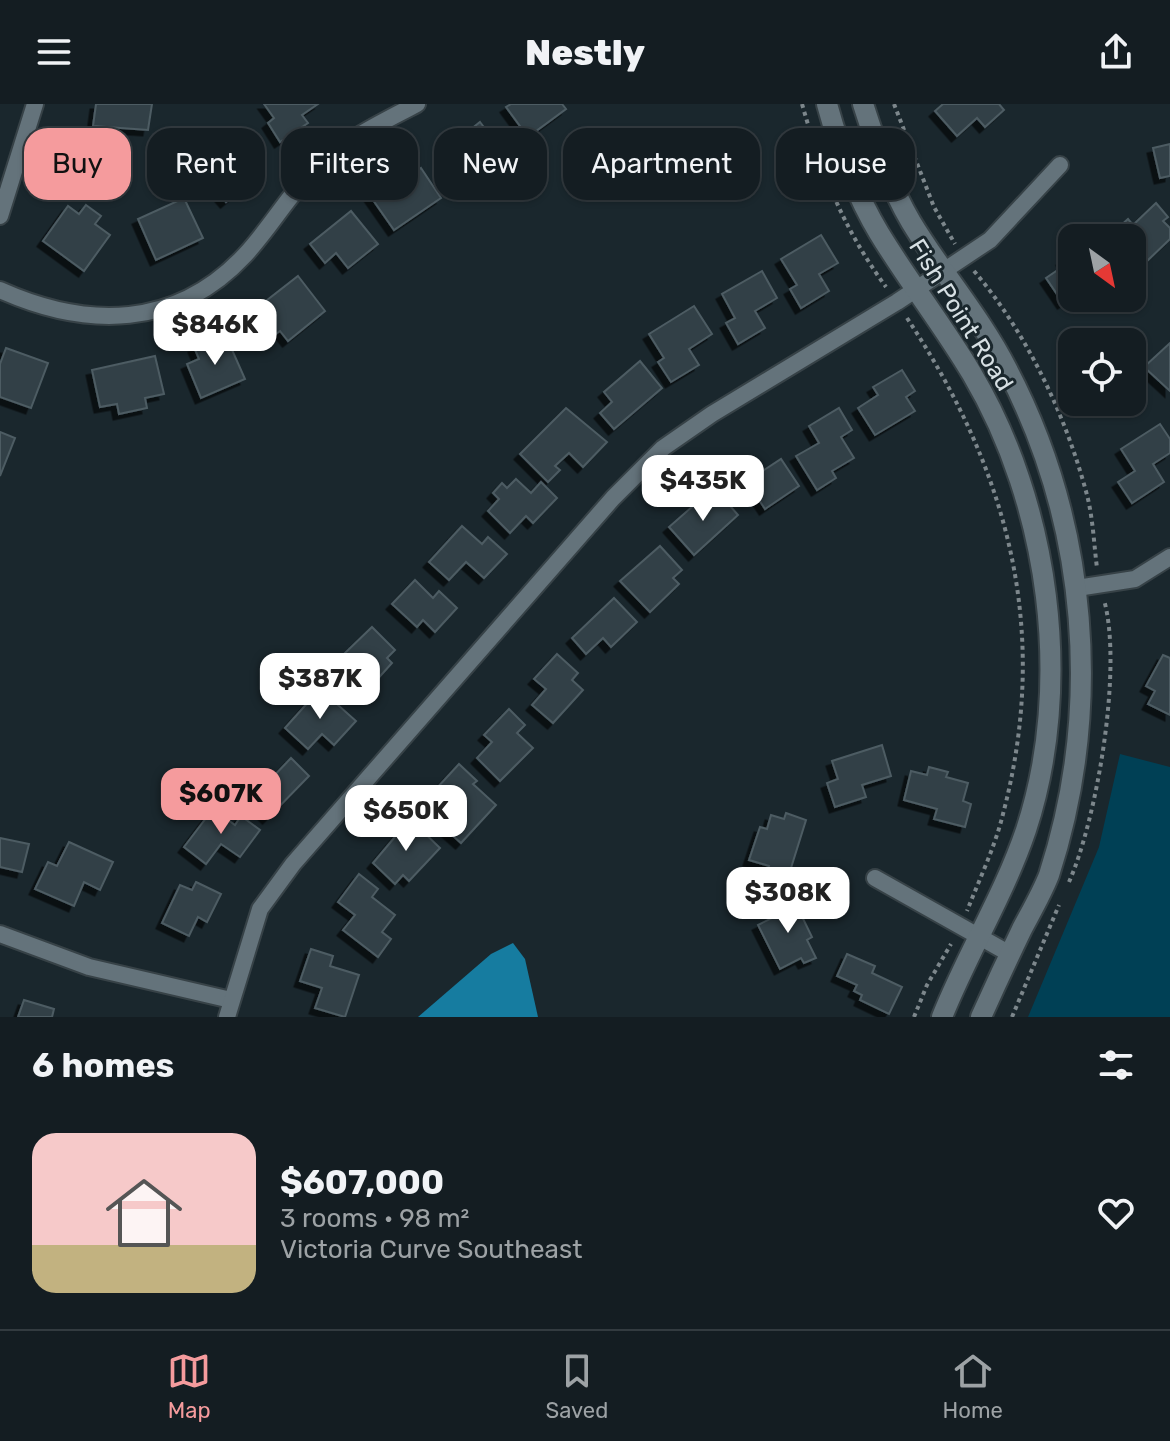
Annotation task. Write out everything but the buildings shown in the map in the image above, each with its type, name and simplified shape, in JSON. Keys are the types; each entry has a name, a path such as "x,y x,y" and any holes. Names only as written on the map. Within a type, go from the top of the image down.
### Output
{"street":[{"path":"0,216 35,104"},
{"path":"0,290 65,314 110,317 162,310 198,293 245,255 291,194 321,163 417,104"},
{"name":"Fish Point Road","path":"827,104 853,182 879,232 977,382 1005,442 1030,510 1043,595 1049,697 1041,762 1026,829 942,1017"},
{"name":"Fish Point Road","path":"863,104 880,158 910,221 984,328 1034,427 1061,503 1077,588 1082,674 1079,722 1066,805 1048,877 981,1017"},
{"path":"227,1017 260,909 293,864 613,498 675,439 897,302 990,240 1060,165"},
{"path":"1077,588 1135,579 1170,557"},
{"path":"875,878 1010,954"},
{"path":"0,934 89,967 231,1000"}],"path":[{"path":"802,104 824,179 854,244 942,370 978,442 1005,521 1022,628 1023,707 1003,816 961,927 927,985 914,1017"}],"shaded area":[{"path":"1120,754 1170,767 1170,1017 1028,1017 1099,847"},
{"path":"513,943 525,959 538,1017 418,1017 491,954"}]}
